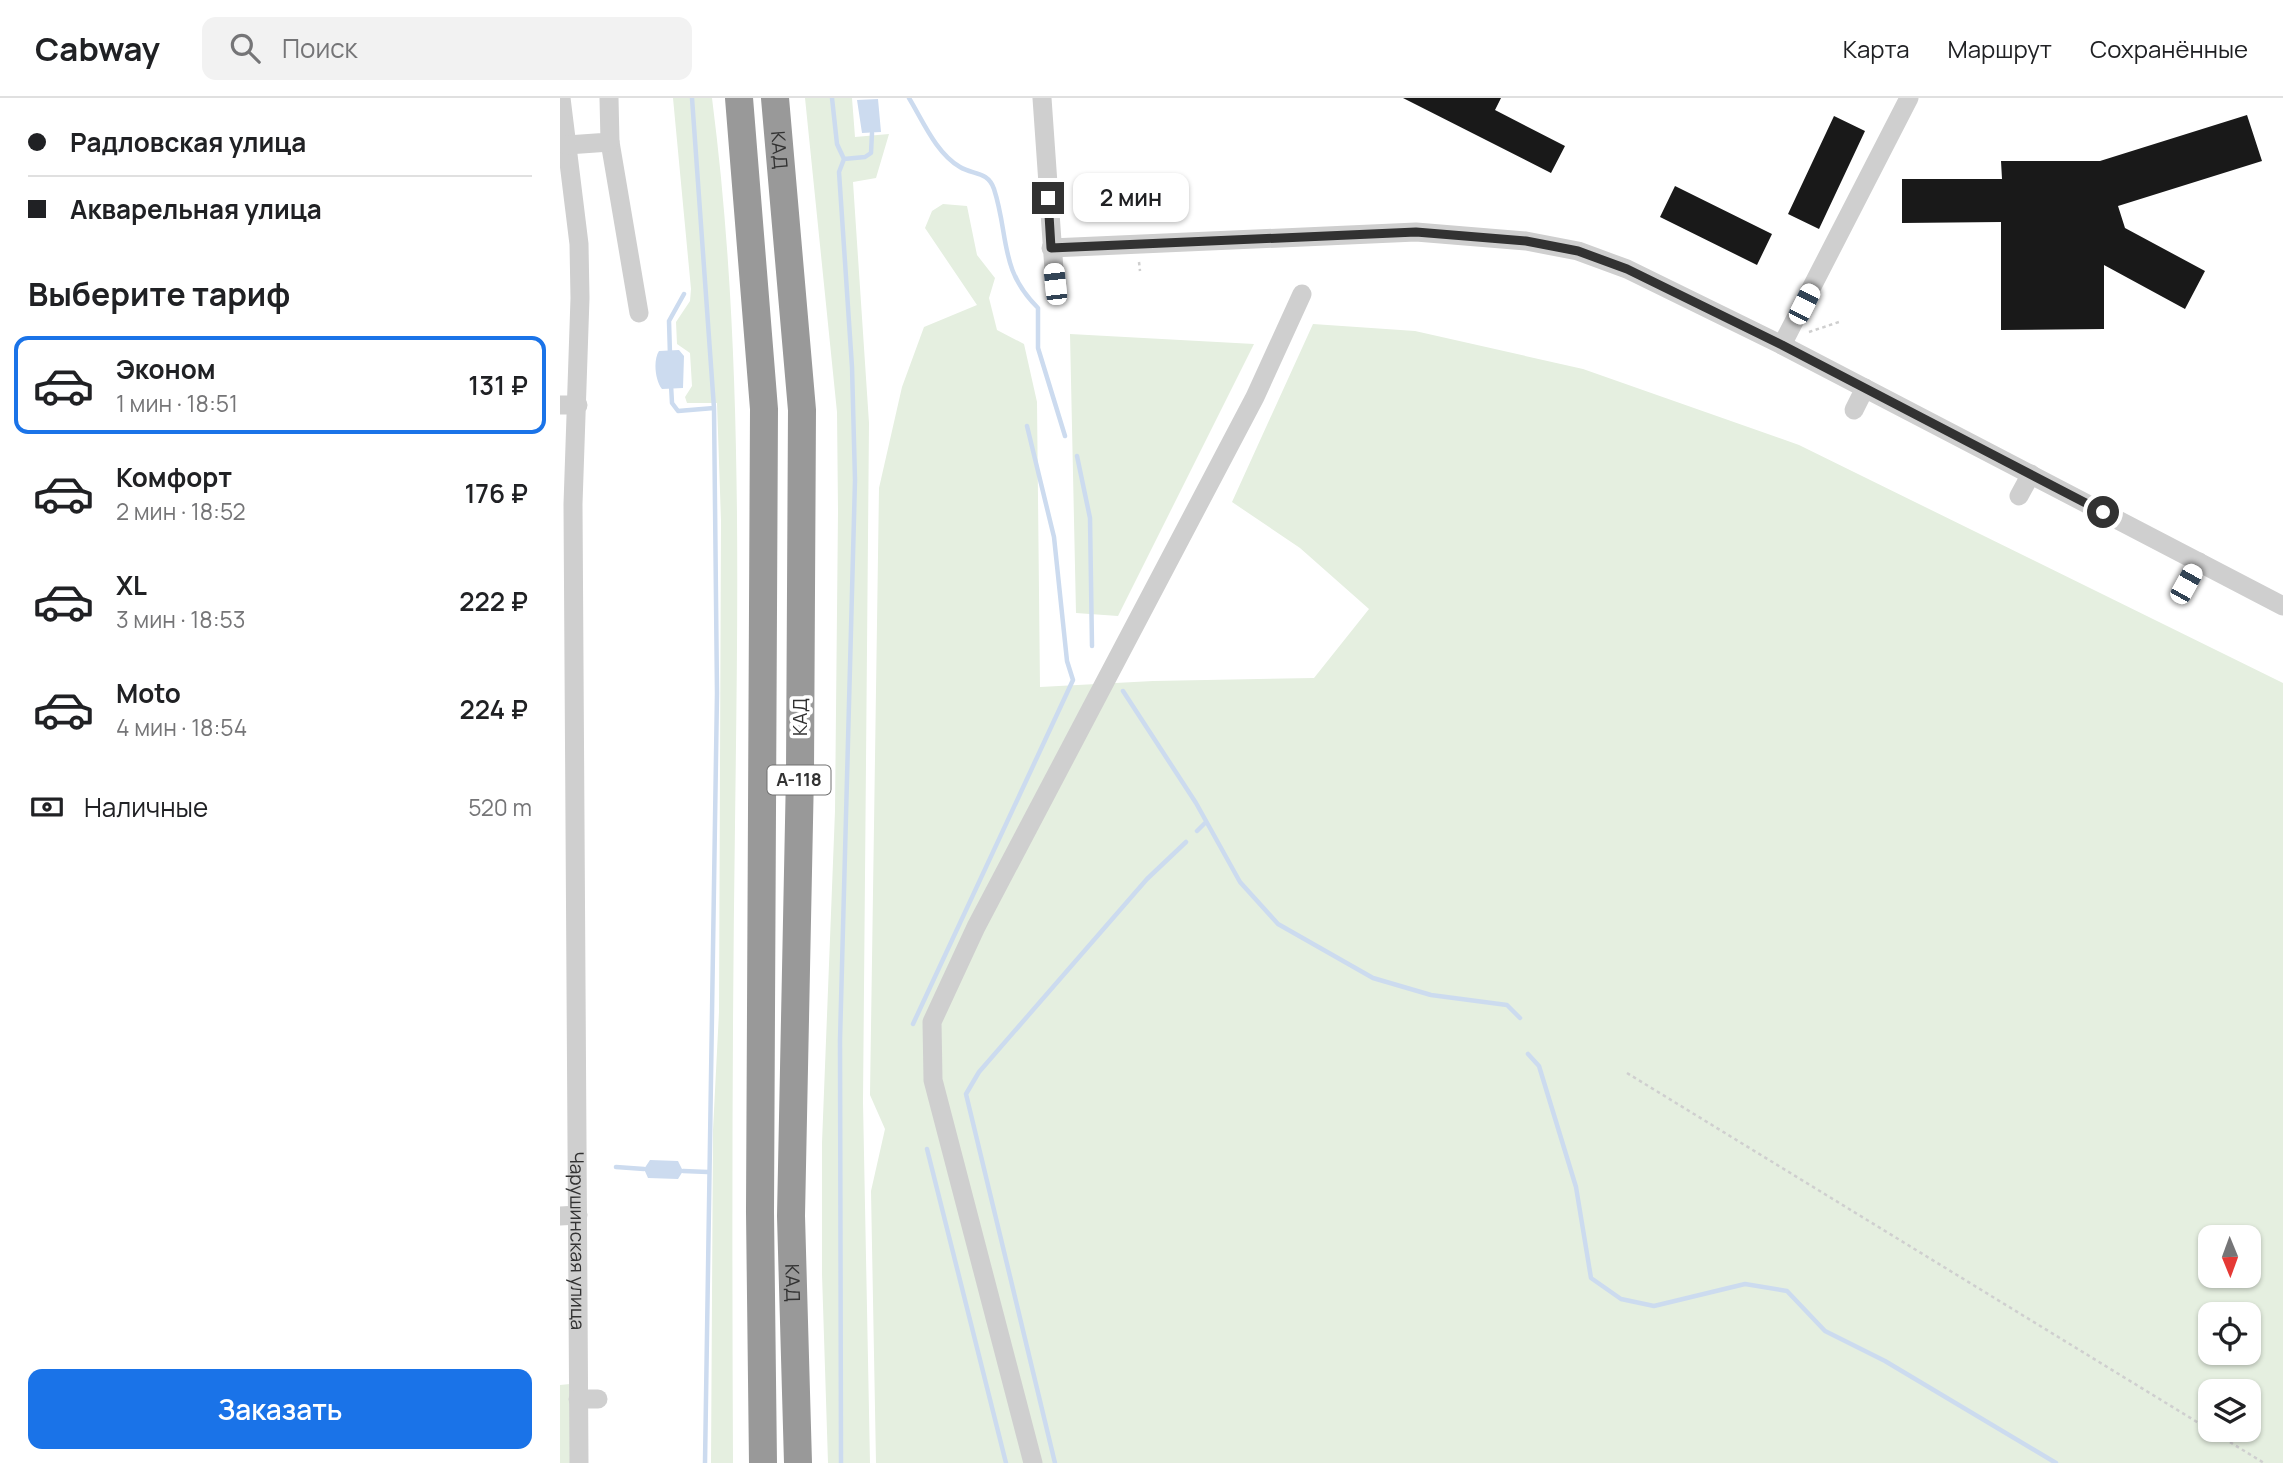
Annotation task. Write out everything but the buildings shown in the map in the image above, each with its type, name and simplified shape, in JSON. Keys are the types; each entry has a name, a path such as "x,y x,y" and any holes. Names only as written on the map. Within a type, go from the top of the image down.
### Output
{"highway":[{"name":"КАД","path":"739,98 764,409 760,1212 764,1463"},
{"name":"КАД","path":"775,98 802,410 799,786 791,1216 798,1463"}],"street":[{"name":"Чарушинская улица","path":"561,98 579,244 569,405 573,504 566,752 569,1216 588,1399 579,1463"},
{"path":"609,98 610,142 639,313"},
{"path":"1042,98 1055,284"},
{"path":"1782,345 1909,98"},
{"path":"567,145 610,142"},
{"path":"1051,248 1416,232 1513,239 1578,251 1627,269 1782,345 2283,606"},
{"path":"1033,1463 933,1080 932,1021 976,927 1255,397 1302,294"},
{"path":"1854,410 1865,388"},
{"path":"2019,496 2031,474"},
{"path":"2186,584 2199,562"}],"path":[{"path":"1805,333 1839,322"},
{"path":"1627,1073 2264,1463"}],"green space":[{"path":"673,98 712,98 722,188 734,370 737,643 733,1463 711,1463 713,1130 719,1012 721,521 717,403 687,403 685,397 692,386 690,353 677,344 676,322 690,301 691,289"},
{"path":"805,98 852,98 855,137 889,134 876,178 853,182 869,423 863,1102 870,1463 828,1463 822,1274 822,1143 835,811 837,412"},
{"path":"943,204 967,206 977,255 995,278 989,298 997,330 1024,344 1037,402 1040,687 1153,681 1314,678 1369,609 1300,548 1232,502 1313,324 1415,331 1583,369 1799,445 2283,683 2283,1463 876,1463 871,1191 885,1129 870,1095 879,488 902,387 924,327 977,305 925,228 932,211"},
{"path":"1070,334 1254,344 1118,616 1076,613"},
{"path":"570,1384 571,1463 560,1463 560,1385"}],"water":[{"path":"878,99 881,132 862,133 857,100"},
{"path":"679,350 684,356 683,388 662,389 656,375 657,355 659,351"},
{"path":"650,1160 678,1161 683,1171 678,1179 648,1178 644,1169"}],"waterway":[{"path":"692,98 714,408 717,693 705,1463"},
{"path":"832,98 837,144 844,159 839,172 852,367 855,480 840,1040 841,1463"},
{"path":"909,98 944,154 965,170 984,176 994,189 1011,266 1017,280 1038,308 1038,348 1065,436"},
{"path":"844,159 865,157 871,153 872,133"},
{"path":"670,355 669,321 684,294"},
{"path":"671,385 672,403 678,411 714,408"},
{"path":"913,1024 1073,680 1067,661 1054,537 1027,426"},
{"path":"1077,456 1090,518 1092,646"},
{"path":"1123,691 1196,803 1240,882 1278,924 1373,978 1431,995 1507,1005 1520,1018"},
{"path":"1197,831 1206,822"},
{"path":"1055,1463 966,1094 979,1072 1147,879 1186,842"},
{"path":"1528,1054 1539,1066 1576,1187 1591,1278 1621,1299 1654,1306 1745,1284 1787,1291 1825,1331 1885,1361 2056,1463"},
{"path":"927,1149 1006,1463"},
{"path":"616,1167 644,1169"},
{"path":"683,1171 708,1172"}],"route":[{"path":"1048,198 1051,248 1416,232 1471,234 1578,251 1627,269 1782,345 2103,512"}]}
